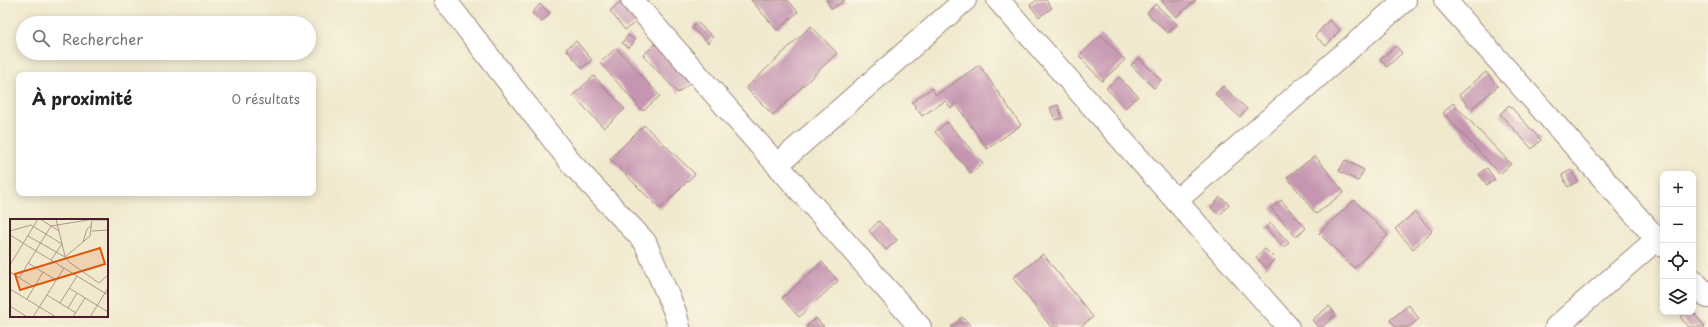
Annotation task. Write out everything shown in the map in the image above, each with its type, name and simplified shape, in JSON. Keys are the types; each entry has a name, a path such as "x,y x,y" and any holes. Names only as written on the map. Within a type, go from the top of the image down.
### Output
{"street":[{"path":"445,0 572,164 644,242 675,312 679,327"},
{"path":"632,0 920,327"},
{"path":"777,165 965,0"},
{"path":"998,0 1288,327"},
{"path":"1176,201 1405,0"},
{"path":"1445,0 1660,242 1556,327"},
{"path":"1696,283 1708,297"}],"building":[{"path":"751,0 788,0 798,12 777,30"},
{"path":"826,0 845,0 832,9"},
{"path":"1037,0 1046,0 1052,8 1039,17 1030,5"},
{"path":"1161,0 1196,0 1176,17"},
{"path":"620,2 636,22 625,30 610,11"},
{"path":"540,4 550,13 542,22 532,13"},
{"path":"1155,4 1177,24 1168,33 1147,13"},
{"path":"1329,20 1340,30 1326,46 1315,36"},
{"path":"697,22 713,37 708,43 692,28"},
{"path":"811,26 837,53 773,115 746,88"},
{"path":"628,35 635,40 629,48 622,43"},
{"path":"1101,35 1125,60 1102,81 1079,56"},
{"path":"576,41 592,60 582,68 566,49"},
{"path":"658,42 692,81 678,93 643,55"},
{"path":"1396,46 1402,53 1387,67 1380,59"},
{"path":"616,48 660,96 643,111 600,63"},
{"path":"1139,58 1161,80 1154,88 1131,65"},
{"path":"979,65 1021,125 987,149 956,104 951,108 945,101 922,116 912,102 932,88 936,95"},
{"path":"1486,72 1498,86 1471,109 1459,95"},
{"path":"594,76 625,109 604,128 573,95"},
{"path":"1119,77 1138,96 1125,108 1106,88"},
{"path":"1223,86 1247,109 1240,117 1215,94"},
{"path":"1453,103 1511,164 1500,174 1443,113"},
{"path":"1058,105 1062,118 1055,120 1050,108"},
{"path":"1509,105 1541,140 1532,149 1500,114"},
{"path":"947,122 983,163 971,173 935,132"},
{"path":"644,125 695,174 660,209 610,159"},
{"path":"1315,156 1344,192 1316,214 1287,177"},
{"path":"1345,160 1364,170 1358,181 1339,171"},
{"path":"1487,168 1495,180 1487,185 1479,174"},
{"path":"1571,170 1578,181 1568,187 1562,175"},
{"path":"1220,197 1229,204 1220,215 1211,208"},
{"path":"1281,200 1306,228 1296,237 1271,208"},
{"path":"1354,200 1388,235 1354,268 1319,233"},
{"path":"1415,212 1432,231 1413,249 1395,229"},
{"path":"879,221 897,240 886,250 869,231"},
{"path":"1271,223 1289,243 1283,247 1266,228"},
{"path":"1265,249 1275,259 1266,268 1256,257"},
{"path":"1043,254 1093,317 1080,327 1051,327 1013,278"},
{"path":"822,262 838,281 799,317 782,298"},
{"path":"1409,305 1419,319 1409,327 1396,327 1390,320"},
{"path":"1329,306 1336,315 1322,327 1318,327 1312,320"},
{"path":"1683,315 1695,315 1705,327 1689,327 1680,317"},
{"path":"962,317 972,327 951,327"},
{"path":"816,318 824,327 806,327"}]}
